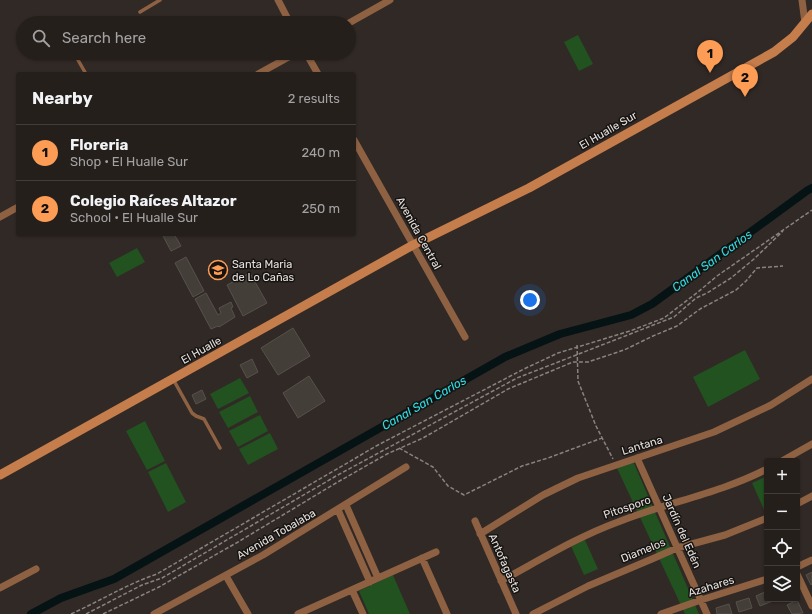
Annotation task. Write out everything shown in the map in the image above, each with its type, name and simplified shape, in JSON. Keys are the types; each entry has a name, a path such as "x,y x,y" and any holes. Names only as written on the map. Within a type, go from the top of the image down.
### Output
{"street":[{"path":"278,0 286,16"},
{"path":"356,19 390,0"},
{"path":"802,0 805,22"},
{"name":"El Hualle Sur","path":"413,245 530,188 774,52 788,42 812,14"},
{"path":"262,72 283,60"},
{"path":"310,60 317,72"},
{"name":"Avenida Central","path":"356,144 465,337"},
{"path":"0,217 16,208"},
{"name":"El Hualle","path":"0,475 413,245"},
{"name":"Lantana","path":"480,534 543,495 578,478 714,432 771,405 812,379"},
{"path":"787,458 812,444"},
{"name":"Jardín del Edén","path":"637,458 707,614"},
{"name":"Avenida Tobalaba","path":"154,614 226,576 338,510 406,467"},
{"name":"Pitosporo","path":"502,581 589,534 619,521 714,492 764,470"},
{"path":"800,502 812,496"},
{"path":"346,505 378,578"},
{"path":"338,510 370,582"},
{"name":"Diamelos","path":"532,614 606,578 677,548 725,534 764,519"},
{"name":"Antofagasta","path":"475,521 516,614"},
{"path":"302,613 436,552"},
{"path":"422,558 446,614"},
{"path":"799,566 812,560"},
{"path":"0,588 36,569"},
{"path":"226,576 248,614"},
{"name":"Azahares","path":"661,614 764,580"},
{"path":"800,580 812,606"},
{"path":"352,590 363,614"}],"lane":[{"path":"140,12 160,0"},
{"path":"78,60 85,72"},
{"path":"173,379 192,413 204,419 220,448"}],"path":[{"path":"71,614 107,598 140,579 157,574 378,445 524,368 577,346 630,331 664,318 717,276 812,210"},
{"path":"86,614 142,585 162,578 336,476 517,378 627,337 674,317 696,298 707,294 731,278 754,259 787,227"},
{"path":"103,614 160,587 317,494 399,448 423,438 515,386 573,362 595,360 624,350 677,326 700,309 736,290 746,282 757,268 783,266"},
{"path":"577,346 578,381 596,426 616,464"},
{"path":"399,448 433,468 448,486 464,495 522,466 602,438"}],"green space":[{"path":"578,35 593,64 579,71 564,42"},
{"path":"137,248 145,262 117,277 109,263"},
{"path":"745,350 760,379 708,407 693,377"},
{"path":"240,378 249,393 218,409 210,394"},
{"path":"250,396 258,412 228,428 219,412"},
{"path":"260,415 268,431 238,447 229,431"},
{"path":"145,421 165,461 147,470 126,431"},
{"path":"270,433 278,449 248,465 239,449"},
{"path":"633,461 699,614 685,614 617,468"},
{"path":"166,463 186,502 168,512 148,472"},
{"path":"764,477 764,510 752,483"},
{"path":"585,540 598,569 584,575 571,546"},
{"path":"393,575 410,614 369,614 359,591"}],"building":[{"path":"163,236 175,236 181,246 171,251"},
{"path":"186,257 204,291 193,297 175,263"},
{"path":"250,273 267,303 243,316 227,285"},
{"path":"206,293 218,315 221,313 219,308 231,302 233,307 231,308 235,317 219,327 218,326 211,329 195,299"},
{"path":"293,328 310,356 278,375 261,348"},
{"path":"252,359 258,372 247,378 240,365"},
{"path":"309,376 325,401 298,418 283,393"},
{"path":"202,390 206,399 196,404 192,395"},
{"path":"812,572 812,584 811,585 806,575"},
{"path":"764,592 764,602 770,602 760,606 756,596"},
{"path":"749,598 752,608 739,612 736,602"},
{"path":"793,602 798,602 803,613 792,614 787,605"},
{"path":"729,604 732,614 717,614 716,608"}],"waterway":[{"name":"Canal San Carlos","path":"31,614 61,598 114,579 505,357 560,334 631,315 652,304 812,188"}],"place":[{"name":"Floreria","path":"710,73"},
{"name":"Colegio Raíces Altazor","path":"745,97"},
{"name":"Santa Maria de Lo Cañas","path":"218,270"}]}
